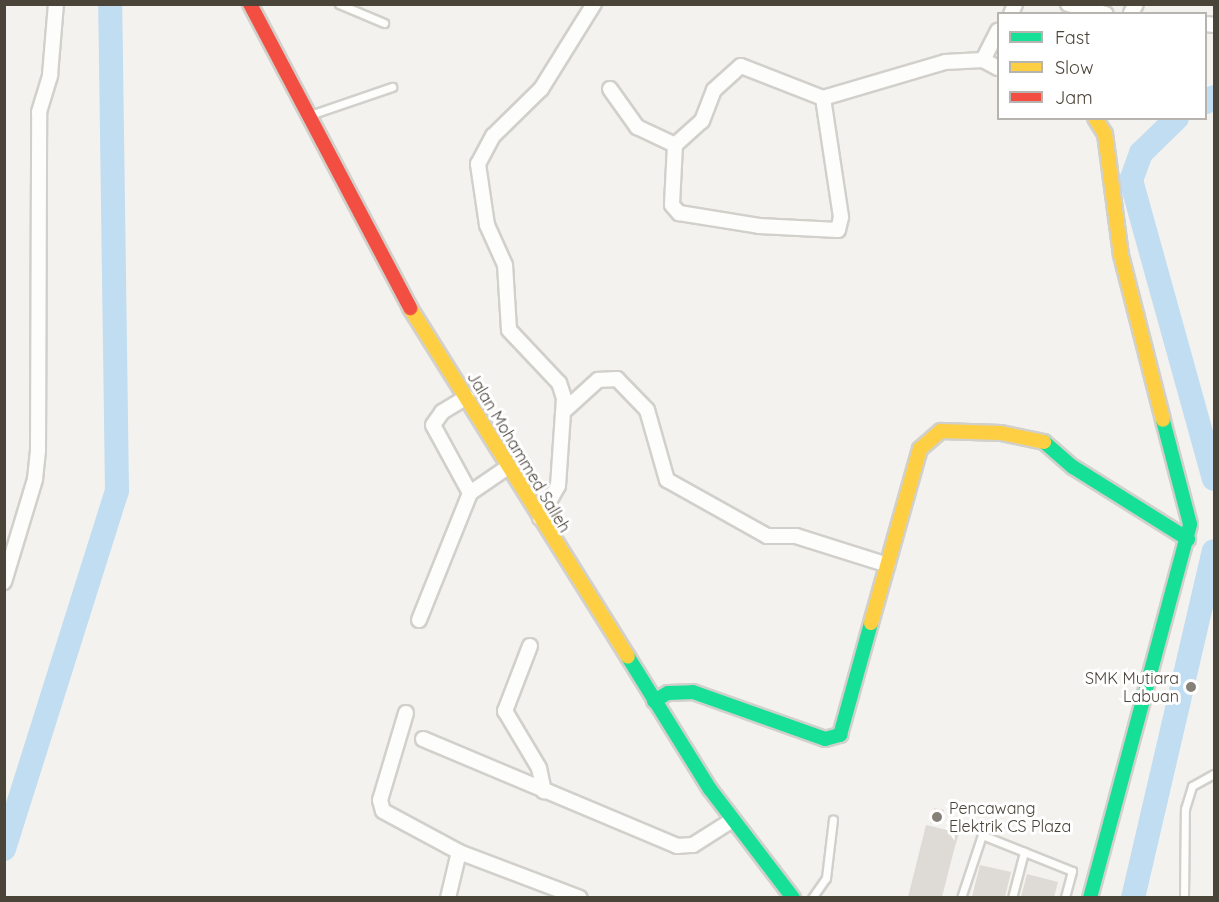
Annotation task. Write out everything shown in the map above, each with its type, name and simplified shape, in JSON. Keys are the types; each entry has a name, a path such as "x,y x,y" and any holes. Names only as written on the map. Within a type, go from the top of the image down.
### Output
{"street":[{"path":"4,582 35,479 38,451 39,112 50,75 56,4"},
{"name":"Jalan Mohammed Salleh","path":"250,4 386,269 731,821 793,897"},
{"path":"540,518 558,486 565,410 559,383 509,330 505,265 487,225 478,164 493,136 541,89 594,4"},
{"path":"1068,4 1098,12"},
{"path":"983,60 997,35"},
{"path":"823,98 841,217 838,230 759,226 679,213 672,205 675,145 702,121 714,90 741,66 823,98 918,68 983,60 997,67"},
{"path":"610,88 637,127 675,145"},
{"path":"1090,897 1146,673 1188,539 1188,505 1131,297 1109,193 1105,134 1096,120"},
{"path":"565,410 598,380 617,379 646,410 667,480 766,536 796,536 888,565"},
{"path":"467,397 442,412 434,425 470,494"},
{"path":"654,701 668,693 693,692 825,739 840,735 920,449 931,435 950,430 1047,443 1073,467 1188,539"},
{"path":"419,620 470,494 508,467"},
{"path":"530,646 505,711 539,768 544,790"},
{"path":"406,713 380,800 383,811 459,852 580,897"},
{"path":"423,739 677,846 693,845 731,821"},
{"path":"448,897 459,852"}],"lane":[{"path":"339,4 384,23"},
{"path":"308,116 392,87"},
{"path":"1184,897 1185,808 1192,786 1215,774"},
{"path":"812,897 826,878 833,819"},
{"path":"961,897 982,835 1072,872 1065,897"},
{"path":"1012,897 1024,852"}],"building":[{"name":"Pencawang Elektrik CS Plaza","path":"934,808 944,810 940,825 930,823"},
{"path":"926,825 959,833 942,897 908,897"},
{"path":"980,865 1011,872 1005,897 972,897"},
{"path":"1027,874 1058,882 1054,897 1021,897"}],"waterway":[{"path":"4,849 117,491 110,4"},
{"path":"1207,101 1214,97"},
{"path":"1175,120 1141,153 1131,180 1214,479"},
{"path":"1133,898 1214,551"}],"traffic: fast":[{"path":"1090,898 1190,524 1163,420"},
{"path":"1044,442 1073,467 1188,539"},
{"path":"654,701 668,693 693,692 825,739 840,735 871,623"},
{"path":"628,657 710,789 793,898"}],"traffic: slow":[{"path":"1096,120 1105,134 1121,255 1163,420"},
{"path":"410,308 628,657"},
{"path":"871,623 920,449 941,431 1001,433 1044,442"}],"traffic: jam":[{"path":"250,4 410,308"}],"place":[{"name":"SMK Mutiara Labuan","path":"1191,687"},
{"name":"Pencawang Elektrik CS Plaza","path":"937,817"}]}
